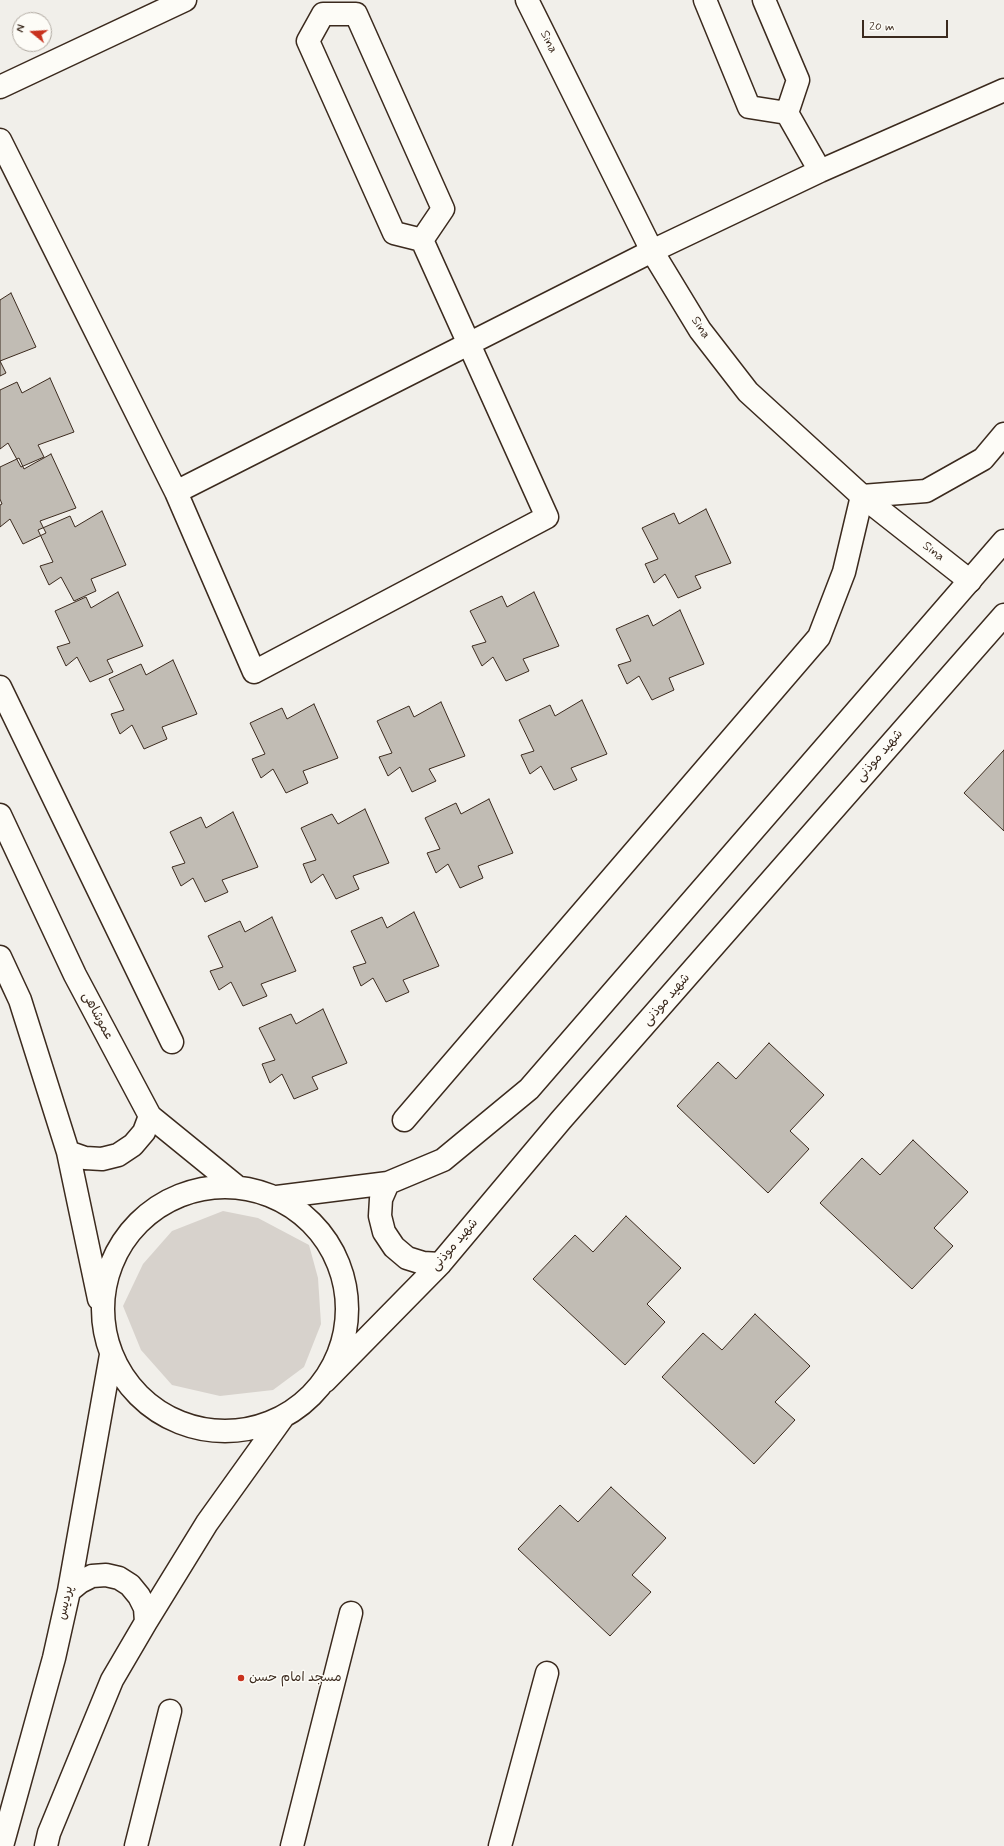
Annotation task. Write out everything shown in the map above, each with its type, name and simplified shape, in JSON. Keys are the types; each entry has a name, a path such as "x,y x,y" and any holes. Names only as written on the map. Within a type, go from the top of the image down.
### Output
{"street":[{"path":"0,87 185,0"},
{"name":"Sina","path":"527,0 652,251 700,330 748,392 862,496 970,581"},
{"path":"705,0 749,106 787,113"},
{"path":"764,0 798,80 787,113 820,171"},
{"path":"319,7 356,14 443,209 422,240 394,233 308,41 319,7"},
{"path":"176,492 652,251 820,171 1004,90"},
{"path":"0,140 176,492 254,672 547,517 470,343 422,240"},
{"path":"404,1120 819,637 844,572 862,496 926,491 983,459 1004,434"},
{"path":"277,1196 388,1183 443,1160 529,1089 1004,541"},
{"name":"شهید موذنی","path":"284,1417 306,1401 440,1264 561,1120 1004,615"},
{"path":"0,687 172,1042"},
{"name":"عموشاهی","path":"0,815 75,975 150,1116 236,1186"},
{"path":"0,957 20,1000 68,1152 111,1355 132,1391 165,1416 203,1430 245,1430 284,1417"},
{"path":"68,1152 84,1158 102,1159 118,1155 136,1141 144,1132 150,1116"},
{"path":"388,1183 381,1199 380,1216 384,1232 394,1247 407,1258 423,1263 440,1264"},
{"path":"102,1314 107,1273 126,1235 156,1206 194,1189 236,1186 277,1196 307,1216 330,1244 344,1277 348,1313 341,1349 325,1381"},
{"name":"پردیس","path":"2,1846 54,1658 69,1591 111,1355"},
{"path":"46,1846 49,1833 112,1680 207,1523 284,1417"},
{"path":"69,1591 80,1582 92,1576 106,1575 119,1578 130,1585 140,1596 145,1608 146,1622"},
{"path":"292,1846 351,1613"},
{"path":"500,1846 547,1673"},
{"path":"136,1846 170,1711"}],"shaded area":[{"path":"223,1211 258,1218 309,1245 318,1278 321,1324 304,1367 273,1390 220,1396 172,1385 141,1350 123,1306 143,1264 172,1231"}],"building":[{"path":"11,293 36,347 0,361 0,300"},
{"path":"0,361 6,373 0,376"},
{"path":"50,378 74,432 38,445 44,457 21,467 8,443 0,449 0,390 17,382 22,393"},
{"path":"51,454 76,508 40,521 46,533 23,544 10,519 0,527 0,505 2,504 0,499 0,467 19,458 24,469"},
{"path":"706,509 731,563 695,576 701,588 678,598 665,574 654,583 645,564 658,559 642,528 674,513 679,524"},
{"path":"102,511 126,565 91,579 96,591 74,601 61,577 49,585 40,566 53,562 38,530 70,516 75,527"},
{"path":"118,592 143,646 107,660 113,672 90,682 77,657 66,666 57,647 70,643 55,611 86,597 91,608"},
{"path":"534,592 559,646 523,659 529,671 506,681 493,657 482,666 472,646 486,642 470,611 502,596 507,607"},
{"path":"680,610 704,664 669,678 674,690 652,700 639,676 627,684 618,665 631,661 616,629 648,615 653,626"},
{"path":"173,660 197,714 162,727 167,739 144,749 132,725 120,734 111,714 124,710 109,679 141,664 146,675"},
{"path":"582,700 607,754 571,768 577,780 554,790 541,766 530,774 521,755 534,751 519,720 550,705 555,716"},
{"path":"441,702 465,756 429,769 436,781 412,792 400,767 388,776 379,757 392,753 377,721 409,706 414,717"},
{"path":"314,704 338,758 303,771 308,783 286,793 273,769 261,778 252,759 265,754 250,723 282,708 287,719"},
{"path":"1004,750 1004,831 964,793"},
{"path":"489,799 513,853 478,866 483,878 460,888 448,864 436,873 427,853 440,849 425,818 456,803 461,814"},
{"path":"365,809 389,863 353,876 359,889 336,899 323,874 311,883 303,864 316,860 301,828 332,814 338,824"},
{"path":"233,812 258,867 222,880 228,892 205,902 193,878 181,886 172,867 185,863 170,832 201,817 206,828"},
{"path":"414,912 439,966 403,980 409,992 386,1002 373,978 361,986 353,967 366,963 351,931 382,917 387,928"},
{"path":"272,917 296,971 261,984 267,996 243,1006 231,982 219,990 210,971 223,967 208,936 240,921 245,932"},
{"path":"323,1009 347,1063 312,1077 318,1089 294,1099 282,1074 270,1083 262,1064 275,1060 259,1028 291,1014 296,1024"},
{"path":"769,1043 824,1095 790,1131 809,1149 768,1193 677,1106 718,1062 736,1079"},
{"path":"913,1140 968,1192 934,1228 953,1246 912,1289 820,1203 862,1158 880,1175"},
{"path":"626,1216 681,1268 647,1304 665,1322 625,1365 533,1279 575,1235 593,1252"},
{"path":"755,1314 810,1366 775,1402 795,1420 754,1464 662,1377 703,1333 722,1350"},
{"path":"611,1487 666,1538 632,1575 651,1592 610,1636 518,1549 560,1505 578,1522"}],"place":[{"name":"مسجد امام حسن","path":"241,1678"}]}
